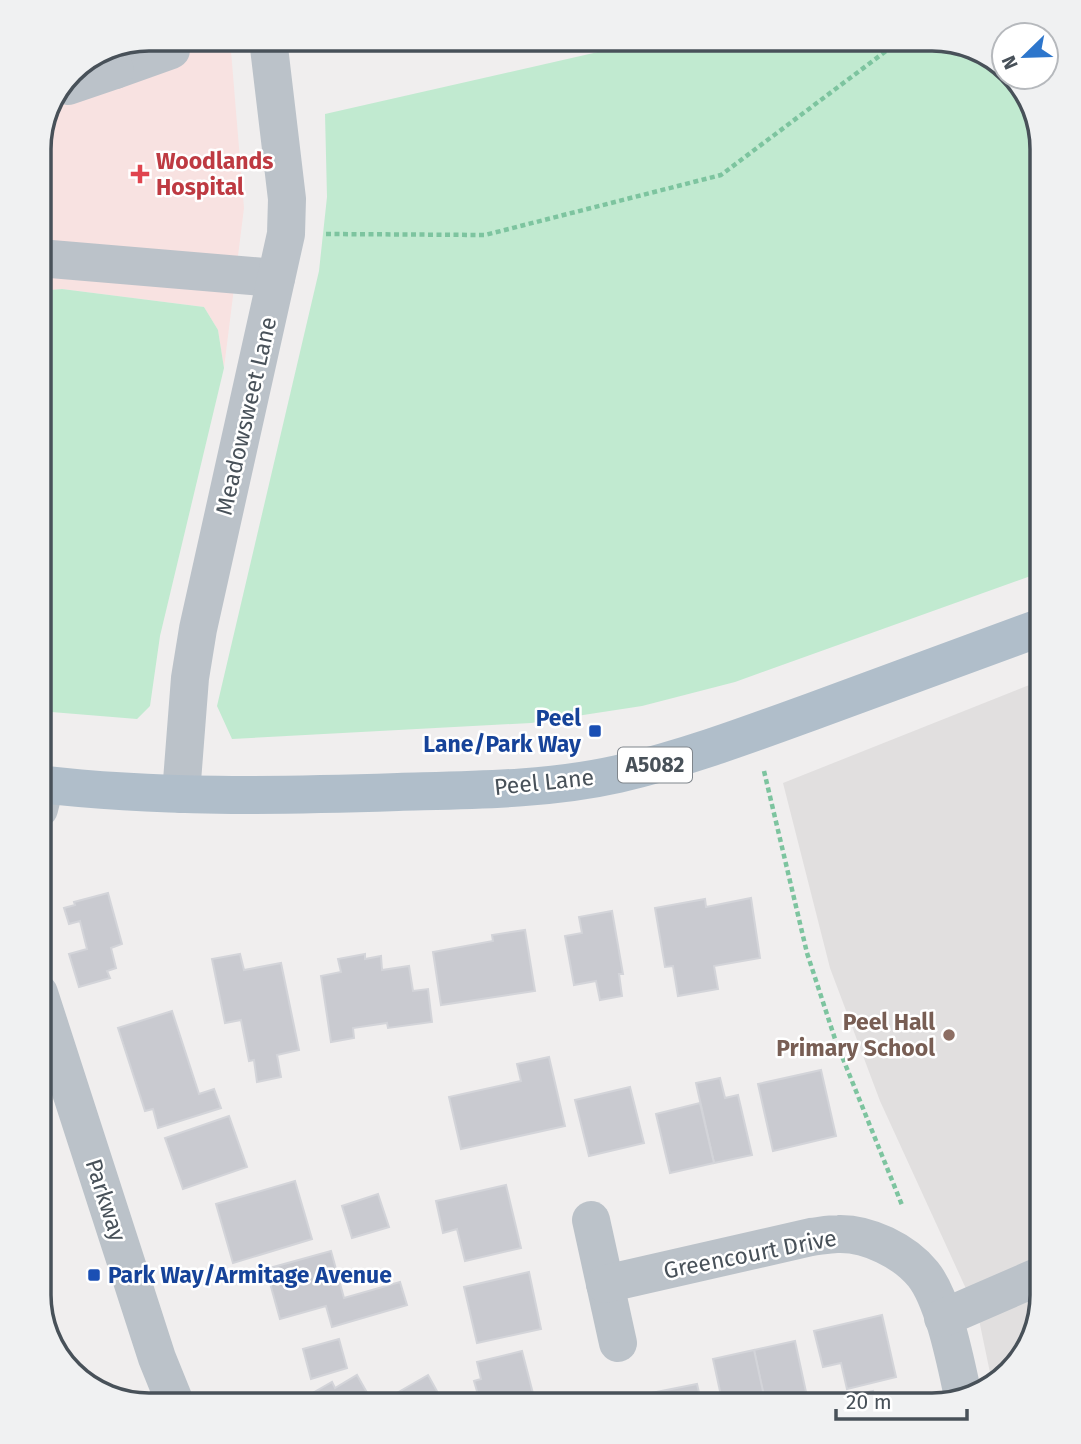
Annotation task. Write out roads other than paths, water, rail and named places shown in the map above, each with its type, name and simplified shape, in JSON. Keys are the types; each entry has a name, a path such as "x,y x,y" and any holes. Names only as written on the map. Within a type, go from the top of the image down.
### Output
{"main road":[{"name":"Peel Lane","path":"51,793 369,793 555,784 616,774 674,760 754,733 1030,631"}],"street":[{"path":"80,79 111,62 166,51"},
{"name":"Meadowsweet Lane","path":"181,794 190,678 198,629 286,234 287,199 270,51"},
{"path":"51,259 276,278"},
{"name":"Parkway","path":"51,1033 157,1358 171,1393"},
{"path":"591,1220 618,1343"},
{"name":"Greencourt Drive","path":"605,1284 839,1233 886,1245 924,1275 943,1318 961,1389"},
{"path":"943,1318 1030,1280"}],"place":[{"name":"Woodlands Hospital","path":"140,174"},
{"name":"Peel Lane/Park Way","path":"595,731"},
{"name":"Peel Hall Primary School","path":"949,1035"},
{"name":"Park Way/Armitage Avenue","path":"94,1275"}]}
